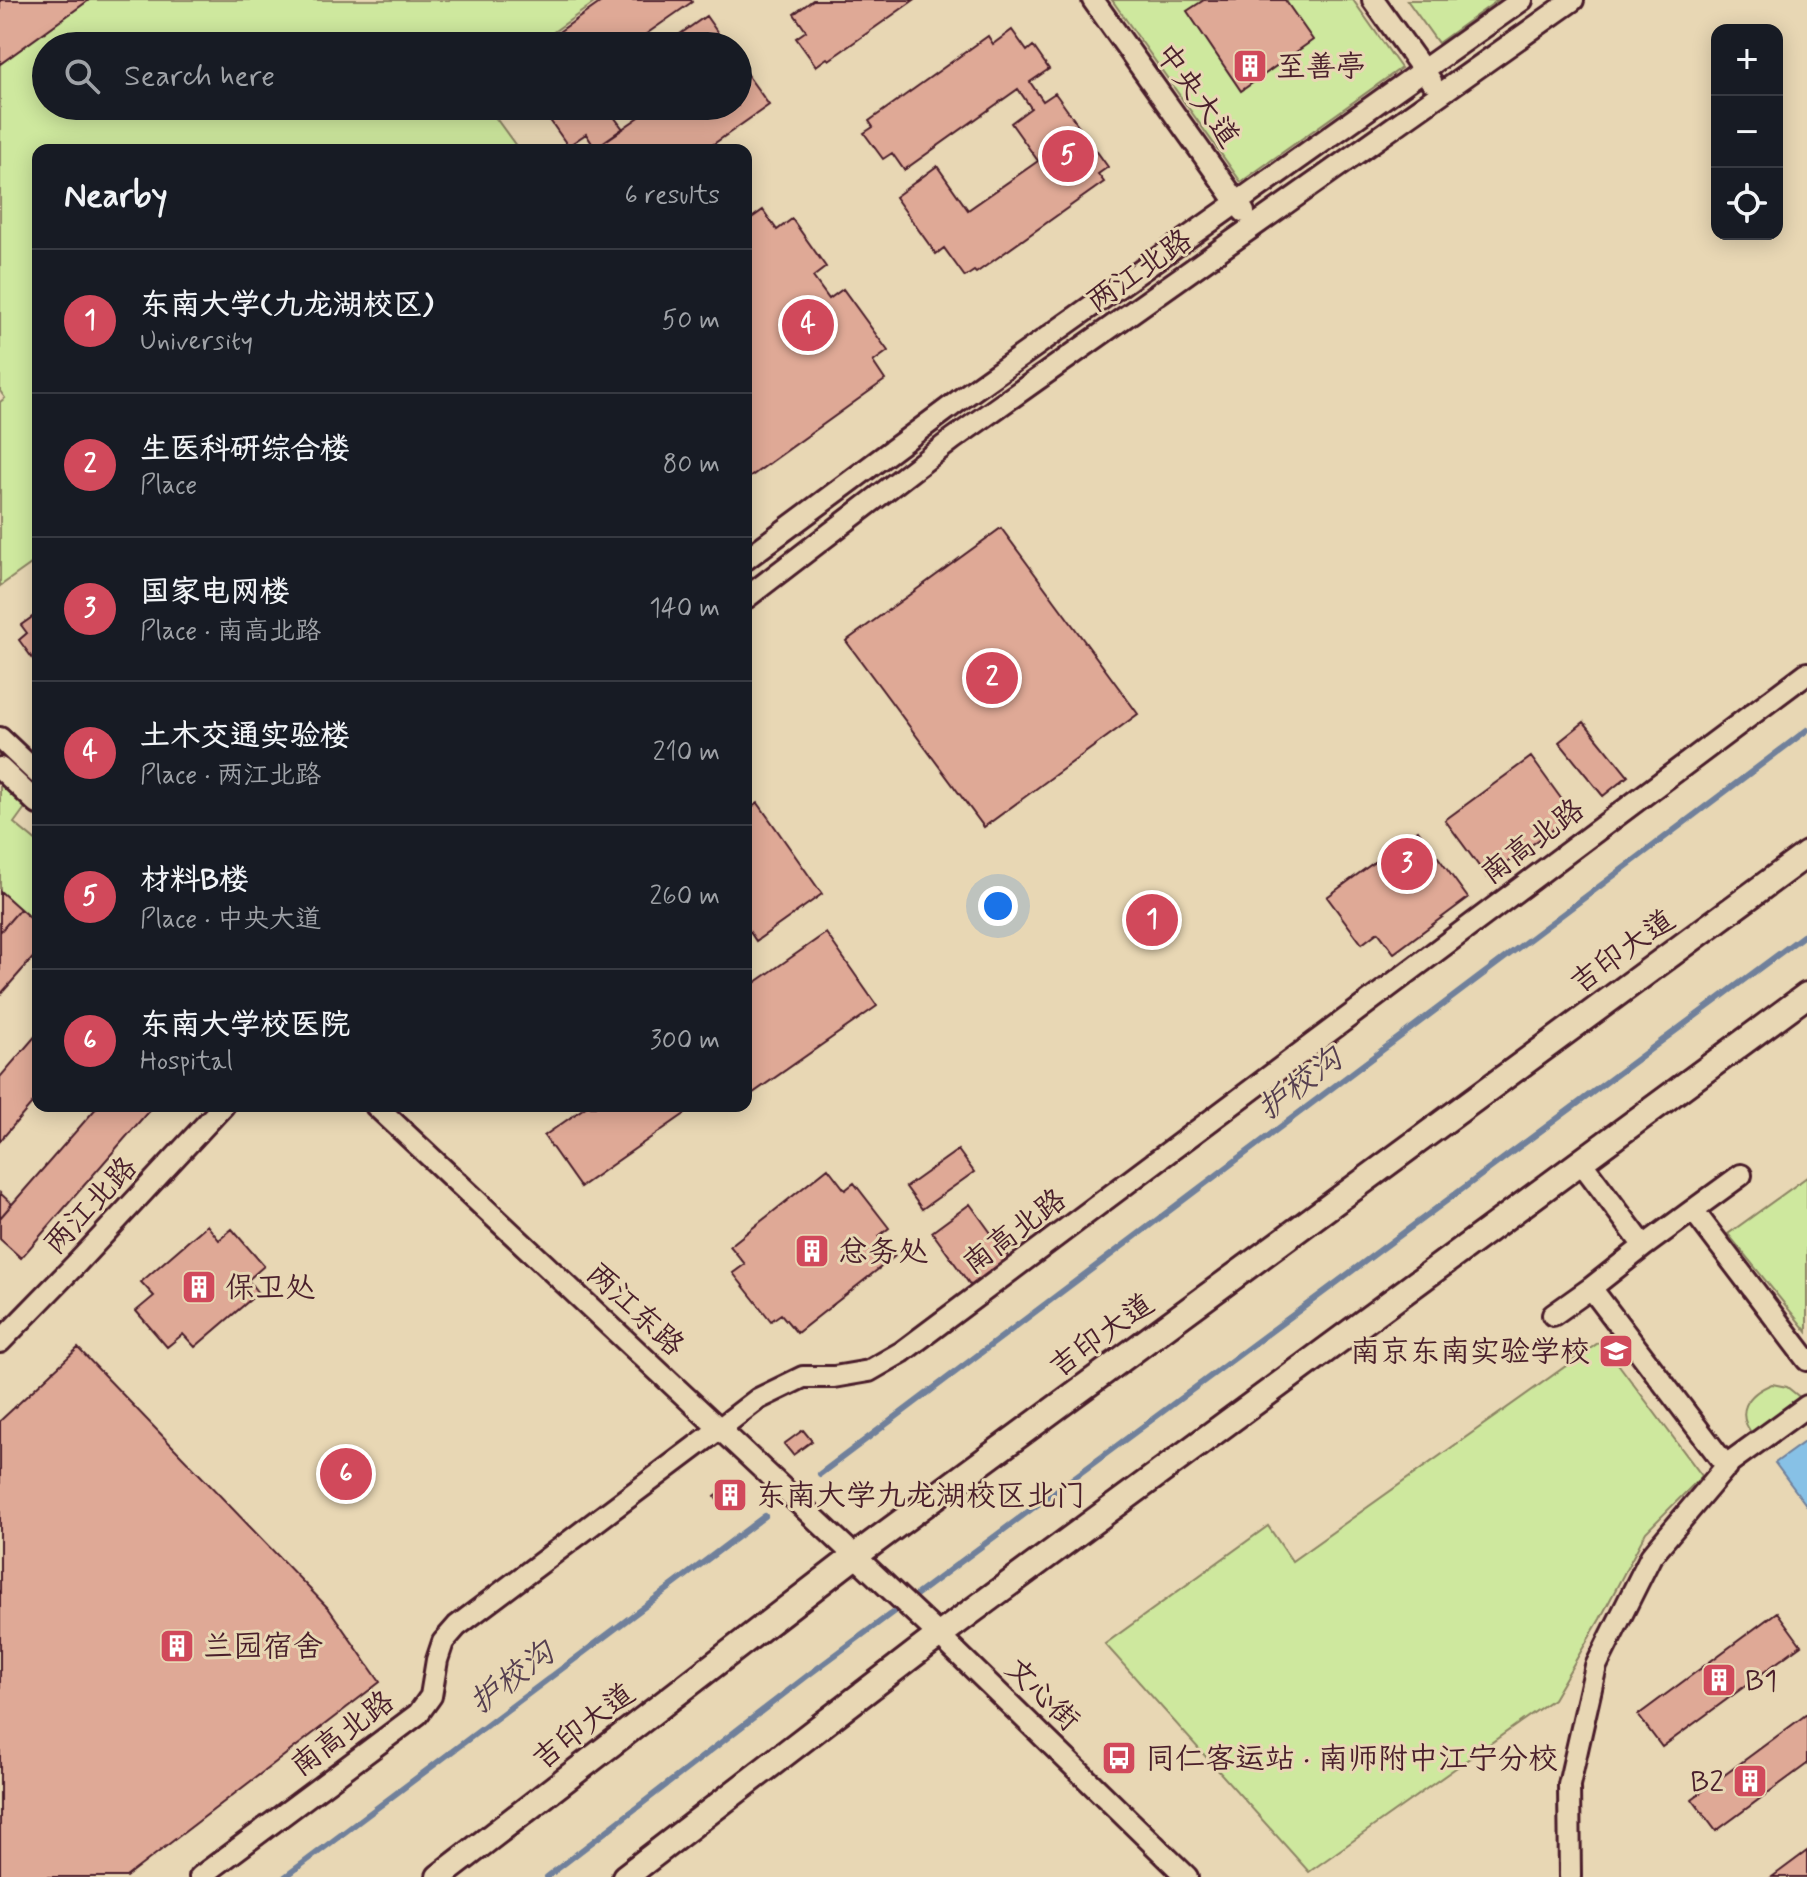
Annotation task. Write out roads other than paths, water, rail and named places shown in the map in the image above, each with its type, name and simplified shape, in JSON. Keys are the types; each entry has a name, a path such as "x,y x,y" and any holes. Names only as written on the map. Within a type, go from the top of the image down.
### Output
{"main road":[{"name":"吉印大道","path":"439,1877 855,1556 1807,854"},
{"path":"625,1877 939,1635 1807,995"}],"street":[{"name":"中央大道","path":"1093,0 1254,226"},
{"path":"1373,0 1440,94"},
{"name":"两江北路","path":"752,555 965,396 1522,0"},
{"name":"两江北路","path":"752,593 953,439 1573,0"},
{"name":"南高北路","path":"200,1877 418,1714 431,1696 443,1642 457,1626 758,1399 803,1377 834,1377 869,1371 902,1352 1807,673"},
{"path":"0,738 32,768"},
{"path":"0,768 32,798"},
{"name":"两江北路","path":"0,1342 217,1112"},
{"name":"两江东路","path":"382,1112 855,1556"},
{"path":"1581,1162 1644,1246"},
{"path":"1553,1315 1741,1175"},
{"path":"1693,1210 1807,1360"},
{"path":"1591,1288 1727,1467"},
{"path":"1570,1877 1569,1785 1596,1666 1651,1556 1727,1467 1807,1406"},
{"name":"文心街","path":"855,1556 1187,1877"}],"water":[{"path":"1807,1440 1807,1506 1775,1463"}],"waterway":[{"name":"护校沟","path":"820,1474 1807,730"},
{"path":"547,1877 811,1673 1807,933"},
{"name":"护校沟","path":"285,1877 765,1516"}],"place":[{"name":"至善亭","path":"1250,66"},
{"name":"材料B楼","path":"1068,156"},
{"name":"土木交通实验楼","path":"808,325"},
{"name":"生医科研综合楼","path":"992,678"},
{"name":"国家电网楼","path":"1407,864"},
{"name":"东南大学(九龙湖校区)","path":"1152,920"},
{"name":"总务处","path":"812,1251"},
{"name":"保卫处","path":"199,1287"},
{"name":"南京东南实验学校","path":"1616,1351"},
{"name":"东南大学校医院","path":"346,1474"},
{"name":"东南大学九龙湖校区北门","path":"730,1495"},
{"name":"兰园宿舍","path":"177,1646"},
{"name":"B1","path":"1719,1680"},
{"name":"同仁客运站 · 南师附中江宁分校","path":"1119,1758"},
{"name":"B2","path":"1750,1781"}]}
